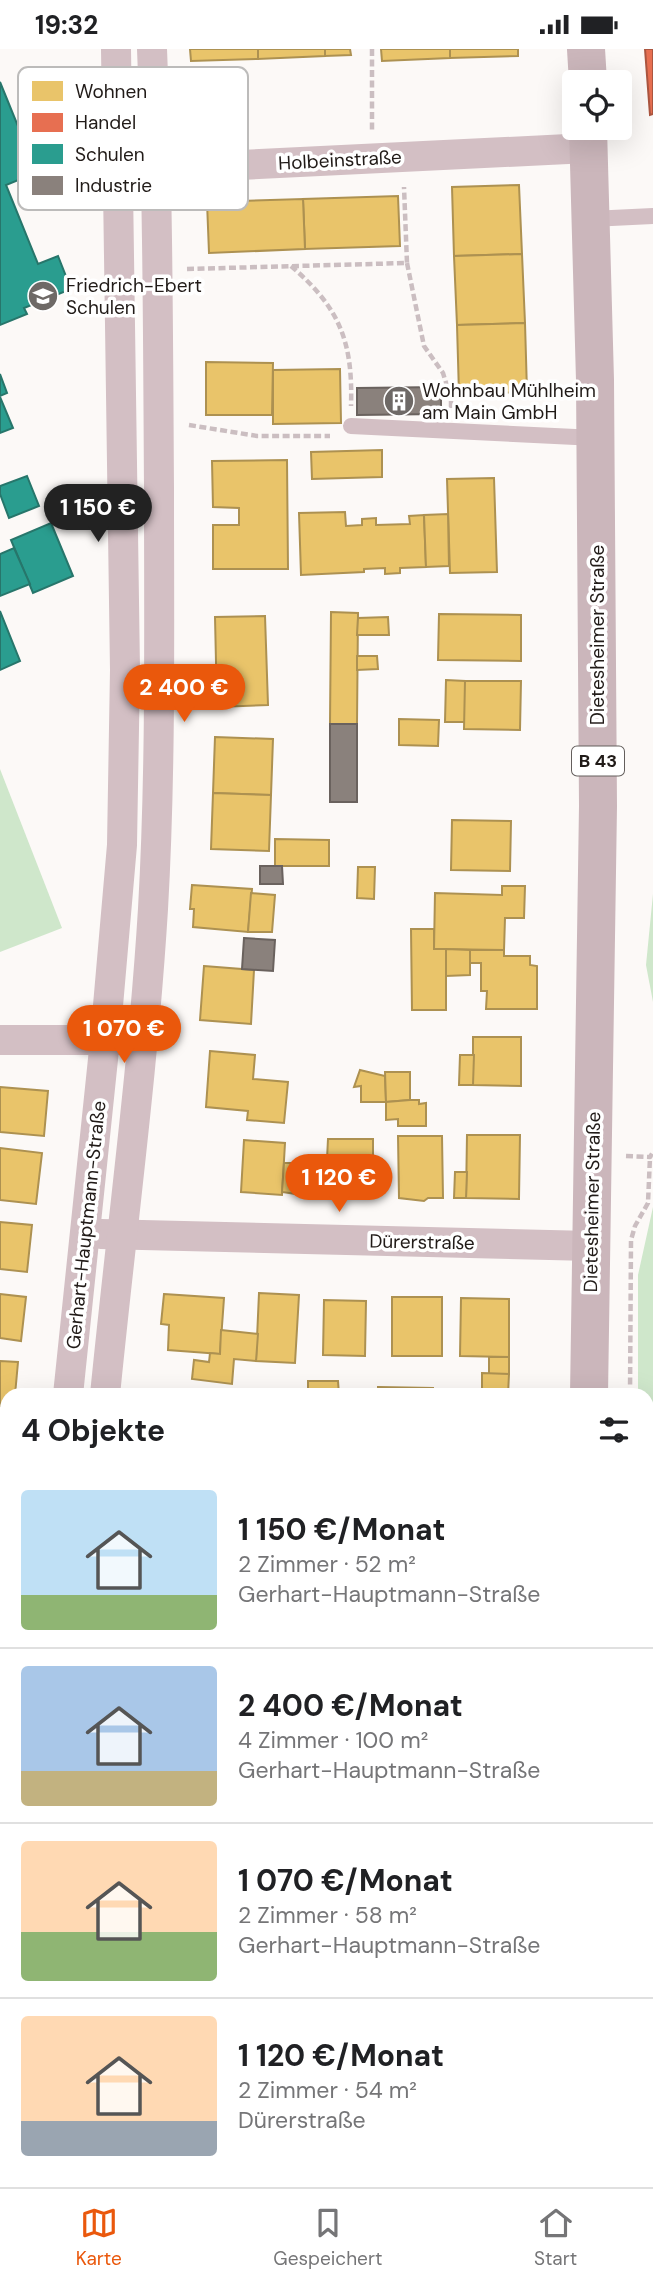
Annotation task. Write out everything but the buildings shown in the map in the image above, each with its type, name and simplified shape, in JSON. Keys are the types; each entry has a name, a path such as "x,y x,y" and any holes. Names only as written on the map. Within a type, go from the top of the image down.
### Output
{"main road":[{"path":"586,49 587,70"},
{"name":"Dietesheimer Straße","path":"588,140 596,438 598,806 589,1388"}],"street":[{"name":"Gerhart-Hauptmann-Straße","path":"116,49 117,67"},
{"name":"Gerhart-Hauptmann-Straße","path":"152,49 153,67"},
{"name":"Holbeinstraße","path":"248,164 402,157 568,140"},
{"name":"Gerhart-Hauptmann-Straße","path":"69,1388 86,1234 122,845 125,684 120,210"},
{"name":"Gerhart-Hauptmann-Straße","path":"106,1388 143,1040 153,910 160,673 157,210"},
{"path":"0,1040 143,1040"},
{"name":"Dürerstraße","path":"86,1234 591,1245"}],"lane":[{"path":"591,219 653,216"},
{"path":"351,426 596,438"}],"path":[{"path":"372,49 372,158"},
{"path":"402,157 407,263 424,346 443,373 451,399 450,429"},
{"path":"158,270 407,263"},
{"path":"158,420 257,436 351,436 352,372 341,328 314,285 291,266"},
{"path":"630,1388 631,1240 635,1226 648,1203 650,1157"}],"green space":[{"path":"0,769 62,928 0,952"},
{"path":"653,894 653,1002 646,965"},
{"path":"653,1207 653,1388 638,1388 638,1275"}],"place":[{"name":"Friedrich-Ebert Schulen","path":"43,296"},
{"name":"Wohnbau Mühlheim am Main GmbH","path":"399,401"}]}
